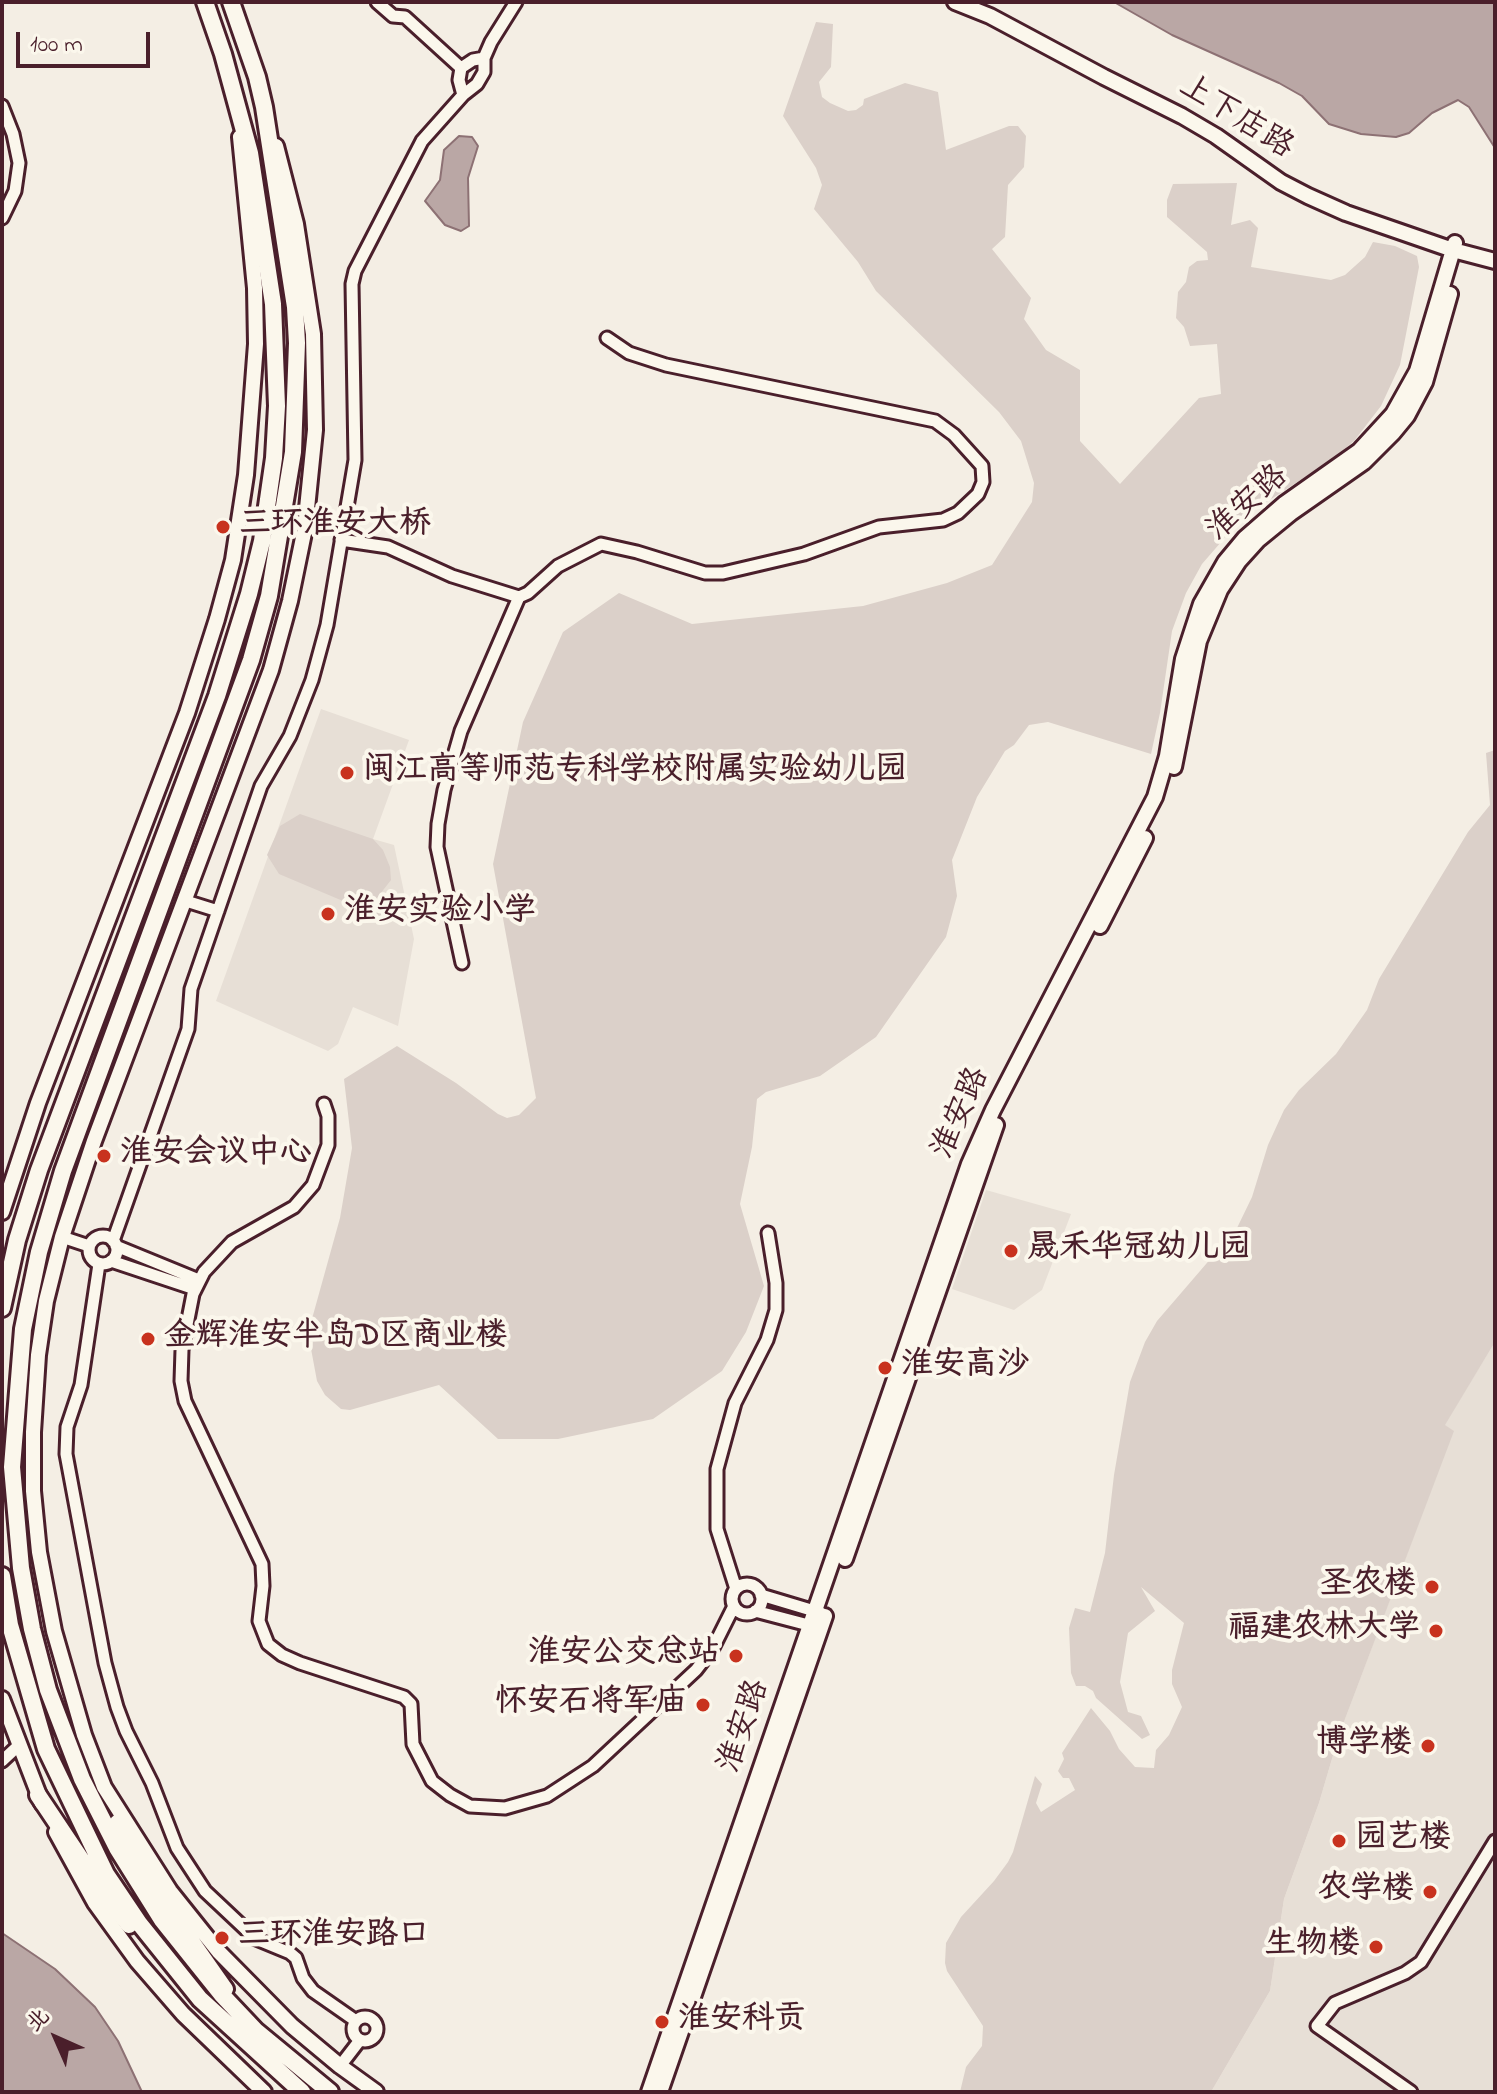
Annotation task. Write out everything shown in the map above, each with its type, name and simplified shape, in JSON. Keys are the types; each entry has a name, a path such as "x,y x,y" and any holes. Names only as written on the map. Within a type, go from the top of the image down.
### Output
{"highway":[{"path":"2,1308 17,1240 39,1170 217,696 262,541 274,458 277,406 273,304 250,153 205,2"},
{"path":"231,2 264,107 295,307 297,343 293,452 269,596 251,660 63,1171 43,1238 23,1329 12,1467 21,1568 32,1629 48,1690 77,1767 117,1848 162,1920 222,1995 256,2031 330,2092"},
{"path":"2,1576 10,1625 46,1749 106,1874 139,1923 200,1999"},
{"path":"38,1795 117,1911 173,1976 302,2092"}],"main road":[{"name":"上下店路","path":"955,2 990,16 1182,116 1281,182 1308,196 1346,213 1459,247 1495,254"},
{"name":"上下店路","path":"972,2 1213,124 1290,181 1328,200 1495,261"},
{"path":"2,1212 38,1103 187,713 233,560 246,475 256,321 236,101"},
{"path":"256,2031 146,1875 114,1816 84,1735 54,1631 39,1552 33,1442 38,1355 58,1236 263,693 284,626 305,528 314,453 316,376 309,300 287,184 264,107"},
{"name":"淮安路","path":"660,2092 969,1164 993,1110 1155,797 1167,756 1183,659 1201,604 1225,562 1245,538 1284,504 1359,451 1393,414 1417,371 1459,247"},
{"path":"2,1219 17,1223"},
{"name":"淮安路","path":"649,2092 818,1620"},
{"path":"2,1699 38,1795 85,1885 137,1961 183,2014 264,2092"},
{"path":"104,1787 170,1891 218,1951 292,2026 376,2092"}],"street":[{"path":"377,2 393,16 405,17 461,68"},
{"path":"356,2021 313,1991 303,1978 296,1958 256,1939 205,1891 177,1848 152,1783 126,1731 105,1663 66,1454 67,1427 81,1385 105,1263 116,1254 114,1244 188,1029 191,989 261,786 290,736 312,680 327,625 356,449 352,284 355,271 422,141 463,95 477,84 491,42 516,2"},
{"path":"463,95 459,80 461,68 473,60 484,58"},
{"path":"2,106 13,134 19,163 15,191 2,218"},
{"path":"341,540 388,547 452,576 519,597 528,593 558,566 601,544 705,573 723,573 804,554 879,527 943,520 958,513 978,494 983,482 982,466 935,421 666,365 629,353 607,338"},
{"path":"462,963 437,847 438,824 461,731 519,597"},
{"path":"186,901 218,911"},
{"path":"324,1104 328,1116 328,1145 313,1185 294,1207 232,1242 197,1284 182,1350 182,1392 262,1564 259,1621 265,1639 282,1655 300,1663 407,1699 411,1704 413,1744 432,1781 470,1806 505,1808 531,1802 570,1784 601,1759 696,1670 713,1648 734,1606"},
{"path":"736,1589 717,1529 717,1469 735,1403 767,1340 776,1310 776,1283 768,1233"},
{"path":"58,1236 89,1246"},
{"path":"89,1246 99,1237 197,1284"},
{"path":"89,1246 92,1259 197,1284"},
{"path":"750,1584 761,1595 818,1620 755,1611 741,1613 734,1606 732,1597 736,1589 750,1584"},
{"path":"755,1611 761,1595"},
{"path":"2,1761 18,1746"},
{"path":"1411,2092 1317,2026 1335,2003 1405,1973 1421,1962 1495,1841"},
{"path":"340,2066 360,2040 372,2039 377,2028 370,2019 363,2017 356,2021 353,2031 360,2040"}],"shaded area":[{"path":"1114,2 1495,2 1495,148 1469,107 1458,100 1432,113 1409,133 1396,137 1361,134 1329,124 1302,96 1172,35"},
{"path":"816,22 833,24 831,67 819,82 822,97 830,103 848,111 856,110 863,105 864,99 905,83 938,92 946,150 1009,126 1018,126 1026,136 1024,167 1008,185 1005,237 992,249 1031,298 1024,319 1046,350 1080,370 1080,441 1120,484 1199,398 1221,394 1217,344 1190,346 1184,327 1176,318 1178,292 1186,282 1189,267 1197,261 1208,260 1207,252 1167,217 1167,200 1173,184 1237,183 1231,225 1250,220 1258,228 1251,267 1331,280 1345,275 1365,257 1373,242 1395,246 1417,256 1419,267 1400,365 1381,406 1354,441 1334,458 1256,509 1228,534 1202,564 1186,593 1172,631 1151,754 1048,722 1029,725 1014,745 1005,751 977,797 952,860 957,896 946,937 876,1037 820,1076 766,1092 757,1099 752,1147 740,1204 764,1286 746,1332 722,1371 653,1419 558,1439 498,1439 439,1385 350,1410 341,1409 325,1395 317,1381 309,1338 340,1218 352,1148 344,1079 397,1046 507,1118 519,1115 536,1098 493,864 523,722 563,632 619,593 692,624 863,606 947,583 992,565 1032,502 1034,483 1021,441 999,412 876,291 858,262 814,209 822,185 816,168 783,116"},
{"path":"459,136 472,137 478,146 468,178 469,226 461,231 445,225 425,201 440,180 444,150"},
{"name":"淮安实验小学","path":"321,709 409,740 373,839 394,845 414,939 398,1026 353,1007 338,1044 328,1051 216,1001"},
{"path":"1495,750 1495,1342 1445,1425 1454,1431 1339,1735 1319,1803 1284,1899 1270,1991 1211,2092 960,2092 966,2067 982,2046 983,2026 947,1971 946,1943 961,1917 1008,1862 1035,1776 1042,1784 1036,1803 1041,1812 1075,1790 1069,1778 1063,1778 1058,1771 1064,1759 1062,1753 1091,1708 1135,1767 1154,1768 1156,1750 1169,1735 1182,1707 1172,1684 1172,1670 1184,1623 1141,1587 1155,1611 1128,1633 1120,1682 1128,1712 1141,1716 1150,1735 1142,1739 1096,1698 1093,1691 1085,1686 1076,1686 1071,1673 1069,1628 1075,1608 1090,1612 1105,1553 1130,1382 1145,1342 1157,1321 1237,1228 1252,1197 1268,1145 1284,1110 1299,1090 1336,1054 1367,1010 1379,979 1468,832 1490,805 1486,753"},
{"path":"300,814 373,839 383,850 391,880 373,903 391,911 388,920 279,874 267,855 280,826"},
{"name":"晟禾华冠幼儿园","path":"986,1190 1071,1214 1042,1290 1014,1310 952,1289"},
{"name":"福建农林大学","path":"1495,1342 1495,2092 1211,2092 1270,1991 1284,1899 1319,1803 1339,1735 1453,1431 1444,1425"},
{"path":"2,1933 55,1969 95,2007 118,2041 142,2092 2,2092"}],"tunnel":[{"path":"17,1223 53,1234"}],"place":[{"name":"三环淮安大桥","path":"223,527"},
{"name":"闽江高等师范专科学校附属实验幼儿园","path":"347,773"},
{"name":"淮安实验小学","path":"328,914"},
{"name":"淮安会议中心","path":"104,1156"},
{"name":"晟禾华冠幼儿园","path":"1011,1251"},
{"name":"金辉淮安半岛D区商业楼","path":"148,1339"},
{"name":"淮安高沙","path":"885,1368"},
{"name":"圣农楼","path":"1432,1587"},
{"name":"福建农林大学","path":"1436,1631"},
{"name":"淮安公交总站","path":"736,1656"},
{"name":"怀安石将军庙","path":"703,1705"},
{"name":"博学楼","path":"1428,1746"},
{"name":"园艺楼","path":"1339,1841"},
{"name":"农学楼","path":"1430,1892"},
{"name":"三环淮安路口","path":"222,1938"},
{"name":"生物楼","path":"1376,1947"},
{"name":"淮安科贡","path":"662,2022"}]}
